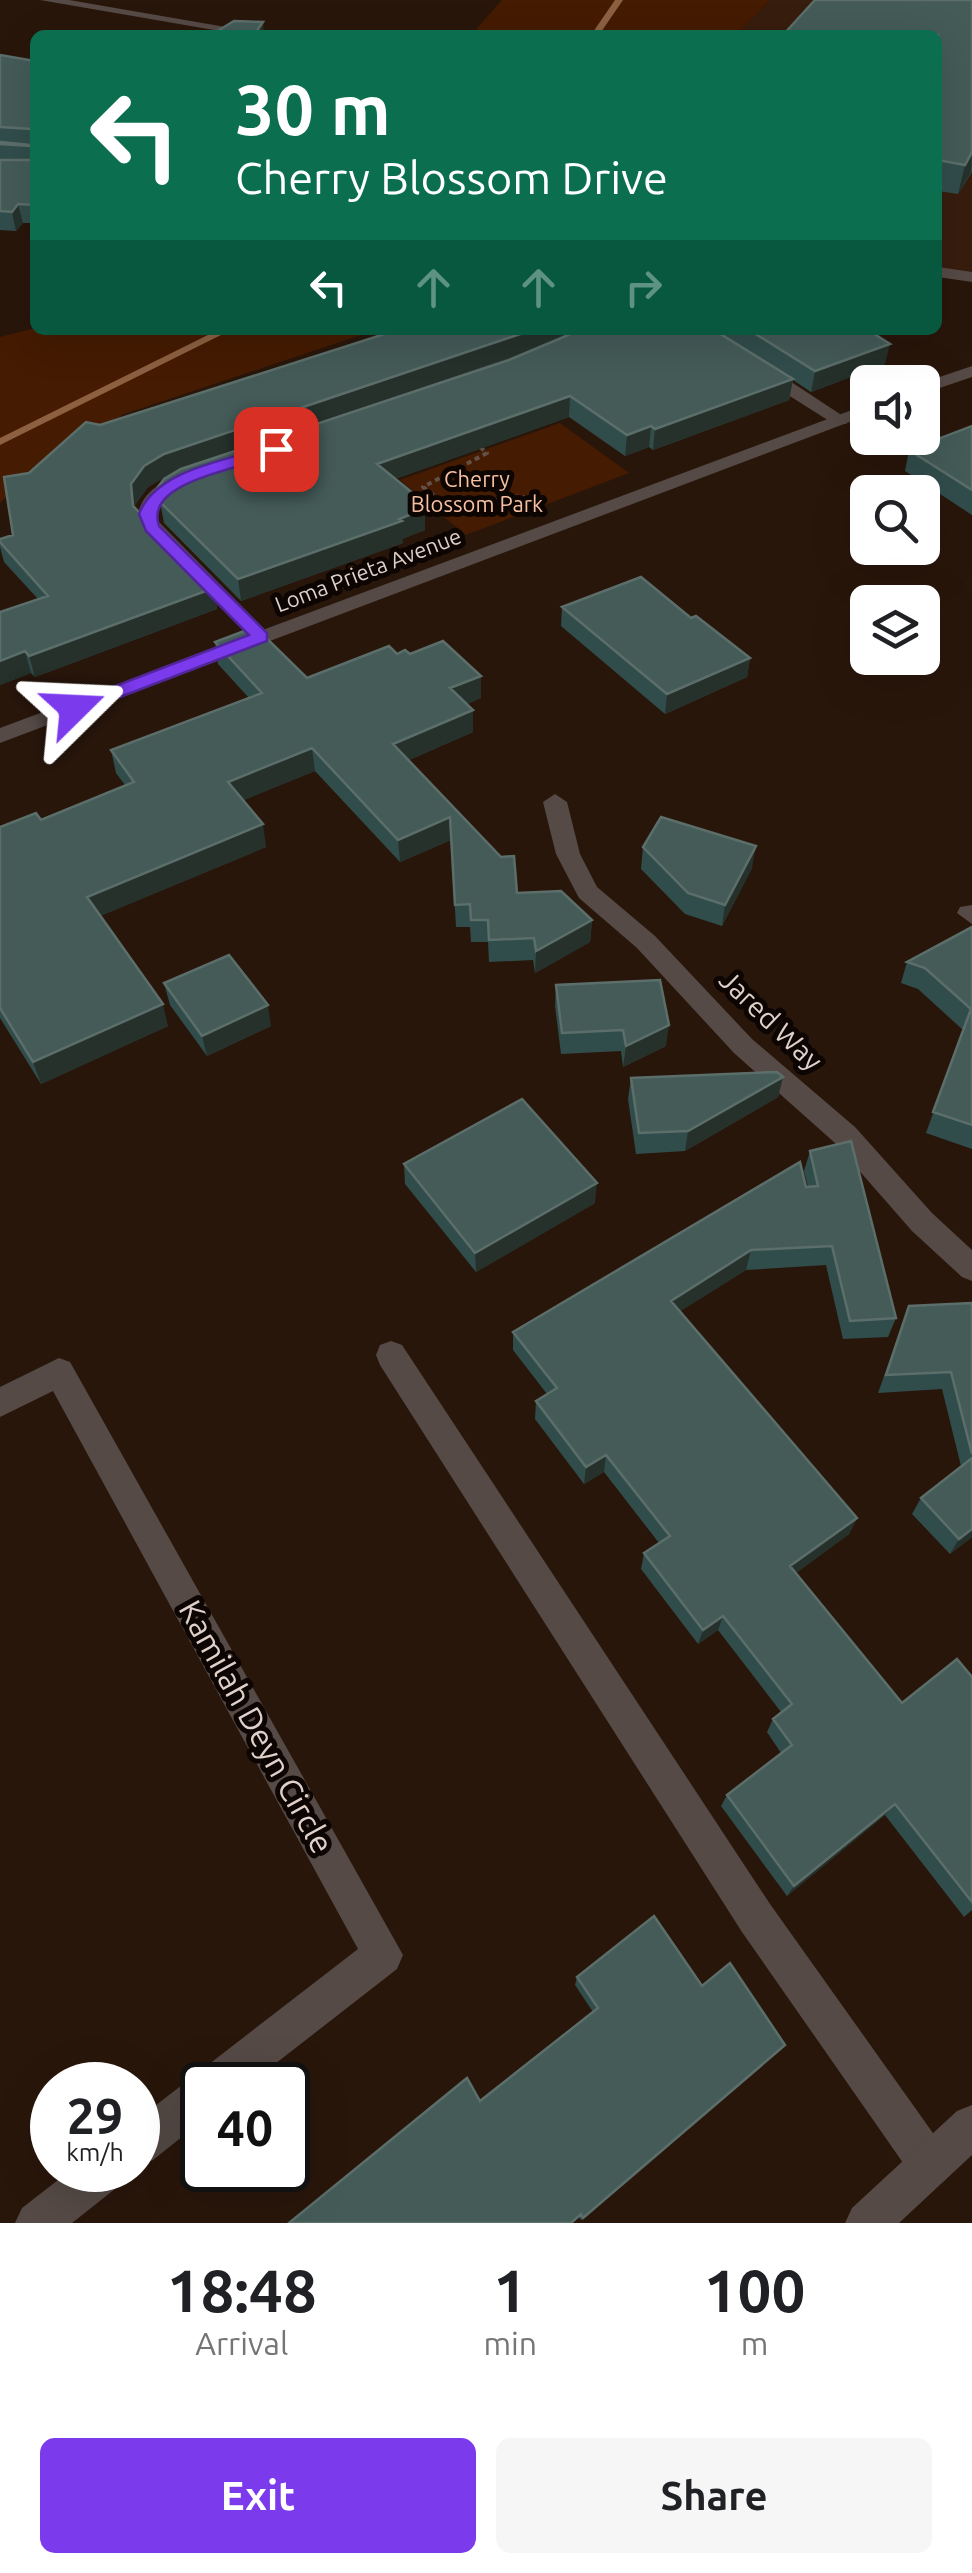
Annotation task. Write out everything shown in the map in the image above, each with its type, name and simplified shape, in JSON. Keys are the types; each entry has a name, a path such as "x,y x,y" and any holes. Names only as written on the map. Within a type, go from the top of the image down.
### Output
{"street":[{"path":"46,0 235,30"},
{"path":"942,273 972,277"},
{"path":"749,363 840,420"},
{"path":"940,383 972,371"},
{"name":"Loma Prieta Avenue","path":"0,736 850,416"},
{"path":"208,472 176,482 158,493 148,507 148,521 260,637"},
{"name":"Jared Way","path":"555,802 568,854 588,892 646,942 743,1046 846,1135 922,1222 972,1268"},
{"path":"391,1355 756,1918 930,2164"},
{"name":"Kamilah Deyn Circle","path":"0,1404 58,1372 383,1955 245,2062"},
{"path":"160,2128 180,2112"},
{"path":"867,2223 972,2126"},
{"path":"37,2223 77,2192"}],"path":[{"path":"480,447 487,452 423,487 449,508 522,496 537,508"}],"shaded area":[{"path":"770,0 972,0 972,276 942,272 942,30 742,30"}],"green space":[{"path":"502,0 770,0 742,30 475,30"},
{"path":"30,329 30,335 361,335 124,414 42,467 0,503 0,337"},
{"name":"Cherry Blossom Park","path":"560,423 629,473 466,535 400,480"}],"building":[{"path":"815,0 972,0 972,152 965,165 942,161 942,30 788,30"},
{"path":"234,21 263,22 257,30 219,30"},
{"path":"0,55 30,60 30,129 0,127"},
{"path":"0,160 30,160 30,205 18,204 12,212 0,211"},
{"path":"381,335 517,335 164,454 144,466 131,484 133,506 214,588 29,656 25,651 0,661 0,612 48,596 0,542 13,535 4,477 29,473 86,422 100,425"},
{"path":"568,335 722,335 793,379 655,429 651,426 627,435 570,396 377,464 425,503 419,505 425,509 399,519 402,521 238,579 160,502 158,487 181,469 509,360"},
{"path":"757,335 876,335 890,344 815,371"},
{"path":"972,426 972,490 917,455 940,455 940,438"},
{"path":"641,577 691,618 696,616 750,658 667,694 562,607"},
{"path":"255,627 307,678 389,646 397,654 405,650 410,654 443,641 481,676 450,688 473,710 393,744 501,857 514,856 517,893 561,891 592,920 536,951 534,938 489,940 488,920 471,920 470,904 455,905 450,817 398,840 312,748 228,782 263,824 87,897 163,1004 33,1062 0,1008 0,827 36,813 41,820 134,782 111,750 262,693 215,642"},
{"path":"661,817 756,846 725,905 688,893 643,847"},
{"path":"972,927 972,1125 933,1112 971,1009 925,968 907,962"},
{"path":"229,955 268,1005 202,1036 164,983"},
{"path":"660,980 669,1025 626,1046 623,1030 562,1033 556,985"},
{"path":"777,1072 783,1077 688,1131 639,1133 631,1078"},
{"path":"522,1099 597,1183 475,1253 404,1164"},
{"path":"851,1141 896,1318 850,1321 832,1246 751,1250 671,1301 857,1518 790,1566 902,1703 957,1659 972,1677 972,1902 895,1804 794,1886 727,1795 792,1745 773,1719 792,1704 723,1616 703,1630 644,1553 670,1536 606,1455 586,1467 536,1401 557,1388 513,1332 800,1162 806,1187 818,1186 810,1151"},
{"path":"972,1303 972,1454 951,1372 886,1375 909,1306"},
{"path":"972,1458 972,1529 959,1539 921,1498"},
{"path":"654,1916 702,1986 730,1963 785,2045 583,2218 581,2214 571,2223 289,2223 467,2078 480,2101 598,2008 577,1977"}],"waterway":[{"path":"598,30 619,0"},
{"path":"0,442 216,335"}],"route":[{"path":"74,708 260,637 151,528 146,514 152,499 176,482 276,449"}]}
